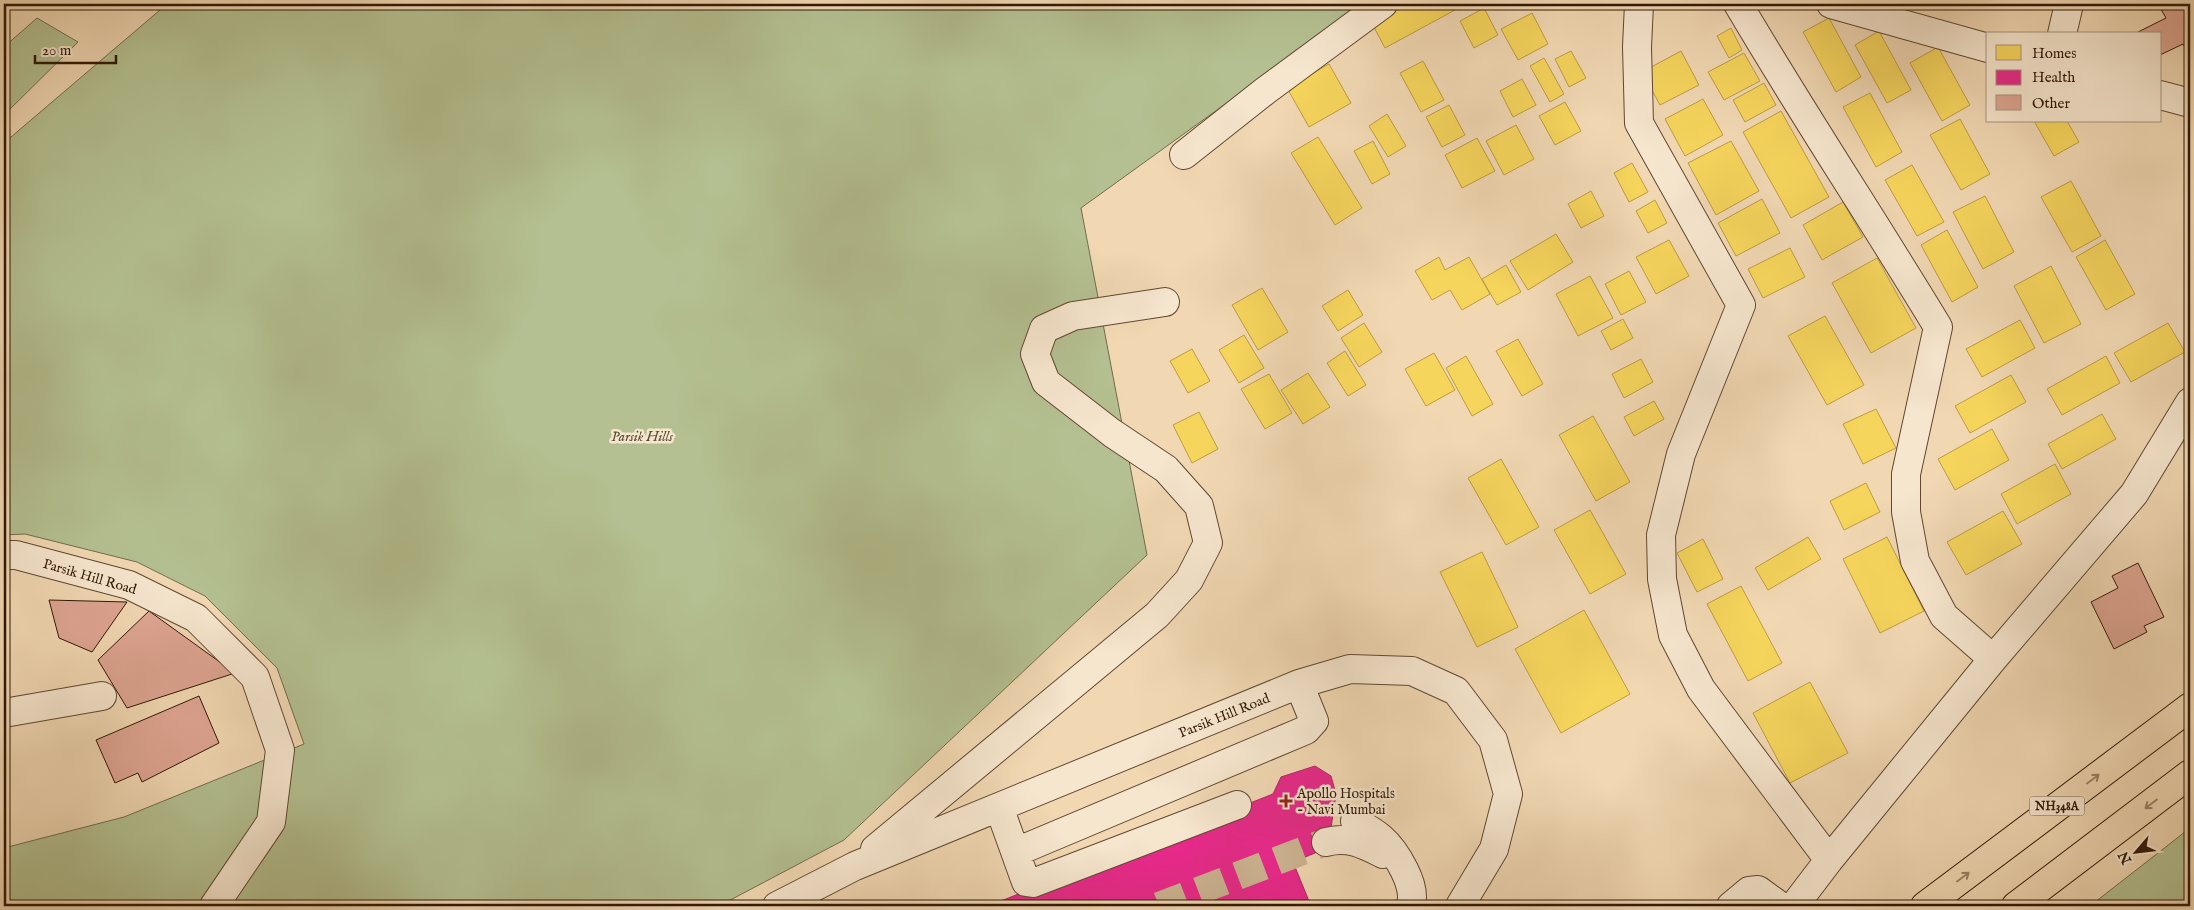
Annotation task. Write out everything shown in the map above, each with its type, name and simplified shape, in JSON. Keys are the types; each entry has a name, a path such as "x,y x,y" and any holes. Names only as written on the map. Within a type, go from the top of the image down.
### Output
{"highway":[{"name":"NH348A","path":"1924,906 2190,707"},
{"path":"2016,906 2190,774"}],"street":[{"path":"1184,156 1265,90 1383,4"},
{"path":"1639,4 1637,47 1639,123 1741,305 1680,454 1661,535 1662,579 1674,635 1701,689 1829,860"},
{"path":"1738,4 1785,83 1878,228 1938,327 1906,474 1906,512 1915,561 1944,616 1993,659"},
{"path":"1831,4 1986,47"},
{"path":"2062,32 2069,4"},
{"path":"2162,96 2190,103"},
{"path":"855,866 1157,615 1189,580 1208,543 1199,506 1166,469 1089,416 1046,382 1035,354 1044,329 1072,316 1165,302"},
{"path":"1794,906 1829,860 1993,659 2134,494 2190,402"},
{"name":"Parsik Hill Road","path":"4,555 16,555 129,585 196,618 255,677 280,750 271,822 214,906"},
{"name":"Parsik Hill Road","path":"777,906 855,866 999,806 1300,684 1350,669 1412,671 1456,691 1493,740 1508,794 1494,849 1460,906"},
{"path":"1016,852 1306,730 1314,721 1300,684"},
{"path":"4,713 102,696"},
{"path":"999,806 1026,882 1033,883 1238,805"},
{"path":"1354,821 1382,838 1400,863 1412,885 1410,906"},
{"path":"1326,842 1339,838 1358,842 1400,863"},
{"path":"1731,906 1749,891 1758,890 1780,906"}],"green space":[{"name":"Parsik Hills","path":"167,4 1364,4 1081,208 1147,555 844,840 719,906 4,906 4,848 124,817 304,744 277,668 205,596 137,562 25,534 4,535 4,143"},
{"path":"37,18 78,42 4,115 4,47"},
{"path":"2190,828 2190,906 2090,906"}],"building: Homes":[{"path":"1390,4 1452,4 1455,10 1385,48 1368,16"},
{"path":"1484,8 1498,35 1474,48 1460,21"},
{"path":"1532,13 1548,44 1518,60 1501,29"},
{"path":"1829,18 1861,77 1836,92 1803,32"},
{"path":"1731,28 1742,50 1729,58 1717,36"},
{"path":"1879,31 1911,90 1887,103 1855,45"},
{"path":"1938,47 1970,105 1942,121 1910,63"},
{"path":"1571,51 1586,78 1569,87 1555,59"},
{"path":"1681,51 1699,85 1660,105 1642,72"},
{"path":"1744,53 1760,81 1724,100 1708,72"},
{"path":"1544,58 1564,94 1550,102 1530,66"},
{"path":"1423,61 1444,100 1421,112 1400,73"},
{"path":"1329,64 1351,103 1309,127 1287,88"},
{"path":"1522,79 1536,105 1513,117 1500,91"},
{"path":"1764,83 1776,105 1745,122 1733,100"},
{"path":"1870,93 1902,152 1876,167 1843,107"},
{"path":"1703,99 1723,135 1685,156 1665,119"},
{"path":"1565,102 1581,131 1555,145 1539,116"},
{"path":"1449,105 1465,135 1442,147 1426,117"},
{"path":"1781,111 1829,197 1791,218 1743,132"},
{"path":"1387,114 1406,146 1388,157 1369,126"},
{"path":"1960,119 1990,174 1961,190 1930,135"},
{"path":"2035,122 2068,122 2079,142 2054,156"},
{"path":"1516,125 1534,159 1504,175 1486,141"},
{"path":"1318,137 1362,208 1335,225 1291,153"},
{"path":"1477,138 1495,171 1462,188 1445,155"},
{"path":"1373,141 1390,174 1372,184 1354,151"},
{"path":"1731,141 1759,191 1716,215 1688,163"},
{"path":"1632,163 1648,192 1629,202 1614,173"},
{"path":"1912,165 1944,222 1917,236 1885,180"},
{"path":"2071,181 2101,236 2072,252 2041,197"},
{"path":"1591,191 1604,216 1581,228 1568,204"},
{"path":"1985,196 2014,252 1983,269 1953,212"},
{"path":"1762,199 1780,233 1736,256 1718,223"},
{"path":"1655,200 1667,223 1648,233 1636,211"},
{"path":"1843,202 1863,237 1822,260 1803,225"},
{"path":"1947,230 1978,287 1952,302 1921,245"},
{"path":"1556,234 1573,262 1528,290 1510,261"},
{"path":"1669,240 1689,276 1656,294 1636,257"},
{"path":"2105,240 2135,294 2106,310 2076,257"},
{"path":"1790,248 1805,277 1763,298 1748,269"},
{"path":"1439,257 1445,270 1469,257 1490,294 1462,310 1450,290 1432,300 1415,271"},
{"path":"1877,258 1916,328 1871,353 1832,283"},
{"path":"1506,265 1521,292 1497,305 1482,279"},
{"path":"2051,266 2081,324 2044,343 2014,286"},
{"path":"1629,271 1646,302 1621,315 1605,284"},
{"path":"1590,276 1613,318 1578,336 1556,294"},
{"path":"1262,288 1288,332 1258,350 1232,305"},
{"path":"1348,290 1363,315 1338,331 1322,306"},
{"path":"1825,316 1864,385 1827,405 1788,336"},
{"path":"1623,319 1633,338 1611,350 1601,331"},
{"path":"2020,320 2035,348 1982,377 1966,349"},
{"path":"1364,323 1382,352 1359,367 1341,338"},
{"path":"2168,323 2185,352 2131,382 2114,353"},
{"path":"1244,335 1264,368 1239,383 1219,350"},
{"path":"1518,339 1543,384 1522,396 1496,351"},
{"path":"1192,349 1210,381 1188,393 1170,361"},
{"path":"1345,351 1366,385 1348,396 1327,363"},
{"path":"1434,353 1455,390 1426,406 1405,369"},
{"path":"1466,356 1493,404 1472,416 1446,368"},
{"path":"2106,356 2120,383 2062,415 2047,389"},
{"path":"1641,359 1653,382 1624,398 1612,374"},
{"path":"1308,373 1330,407 1303,424 1281,390"},
{"path":"1269,374 1292,413 1265,429 1241,389"},
{"path":"2011,375 2026,402 1970,433 1955,406"},
{"path":"1654,401 1664,419 1634,436 1624,417"},
{"path":"1876,409 1896,448 1863,464 1843,424"},
{"path":"1199,412 1218,449 1192,463 1173,425"},
{"path":"2102,414 2116,439 2062,469 2048,444"},
{"path":"1593,416 1630,482 1596,501 1559,435"},
{"path":"1992,429 2009,460 1955,490 1938,459"},
{"path":"1501,459 1539,527 1506,545 1468,478"},
{"path":"2055,464 2071,494 2017,524 2001,494"},
{"path":"1866,483 1880,512 1844,530 1830,501"},
{"path":"1590,510 1626,574 1590,594 1554,530"},
{"path":"2003,511 2022,544 1966,575 1947,542"},
{"path":"1808,537 1821,559 1768,590 1755,568"},
{"path":"1887,537 1924,611 1880,633 1843,559"},
{"path":"1703,539 1723,579 1697,592 1677,553"},
{"path":"1482,552 1518,627 1477,647 1440,572"},
{"path":"1741,586 1782,663 1748,681 1707,604"},
{"path":"1584,610 1630,694 1561,733 1515,649"},
{"path":"1810,682 1848,753 1790,783 1753,713"}],"building: Health":[{"name":"Apollo Hospitals - Navi Mumbai","path":"1315,766 1331,776 1336,794 1331,828 1315,853 1293,862 1311,906 988,906 1273,794 1281,777"}],"building: Other":[{"path":"2158,4 2190,4 2190,56 2183,44 2162,54 2162,32 2138,32 2166,18"},
{"path":"2138,563 2164,617 2144,626 2147,632 2114,649 2091,602 2118,588 2112,576"},
{"path":"49,600 127,602 92,652 59,638"},
{"path":"149,611 235,673 127,708 98,660"},
{"path":"199,696 219,743 142,782 138,773 115,783 96,740"}],"tunnel":[{"path":"1159,906 1326,842"}],"place":[{"name":"Apollo Hospitals - Navi Mumbai","path":"1286,801"}]}
